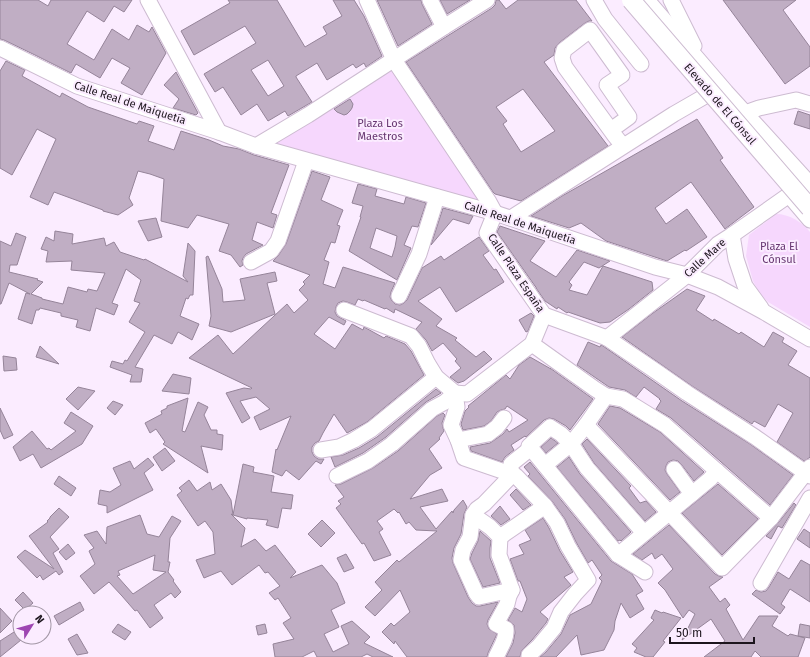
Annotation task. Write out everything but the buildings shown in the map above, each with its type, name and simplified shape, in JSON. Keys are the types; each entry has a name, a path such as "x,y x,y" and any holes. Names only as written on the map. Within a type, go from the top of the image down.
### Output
{"main road":[{"name":"Elevado de El Cónsul","path":"631,0 810,208"},
{"name":"Elevado de El Cónsul","path":"639,0 810,199"}],"street":[{"path":"148,0 219,132"},
{"path":"368,0 394,60 495,213"},
{"path":"430,0 444,27"},
{"path":"256,146 308,115 487,0"},
{"path":"594,0 605,19 641,64"},
{"path":"623,0 707,95 810,220"},
{"path":"647,0 745,113 810,184"},
{"path":"671,0 706,68"},
{"path":"605,19 564,50 562,58 565,66 623,146"},
{"path":"590,30 622,74 607,85 629,117 611,130"},
{"name":"Calle Real de Maiquetía","path":"0,48 77,86 219,132 256,146 495,213 655,267 687,275 718,287 810,339"},
{"path":"511,218 623,146 707,95"},
{"path":"745,113 759,108 796,100 810,104"},
{"path":"251,262 271,251 278,240 306,161"},
{"name":"Calle Mare","path":"607,338 687,275 718,244 726,233 789,195 810,188"},
{"path":"398,296 419,254 437,197"},
{"name":"Calle Plaza España","path":"495,213 487,233 544,316 607,338 687,393 809,472"},
{"path":"726,233 745,286 764,312"},
{"path":"344,310 410,336 419,346 436,377 455,393 467,394 532,344 544,316"},
{"path":"532,344 594,389 606,396 623,399 665,425 771,518"},
{"path":"320,450 339,447 372,429 436,377"},
{"path":"455,393 457,407 451,426 458,440 464,458 506,472 511,472 516,476 545,506 557,523 568,546 588,580 561,612 554,628 539,646 529,655 529,657"},
{"path":"337,476 368,461 392,444 432,410 445,402 455,393"},
{"path":"545,465 571,444 606,396"},
{"path":"458,440 488,434 497,427 504,418"},
{"path":"586,425 722,568 771,518 809,472"},
{"path":"512,590 479,597 461,560 463,550 470,537 473,515 477,509 484,504 509,478 511,464 531,448 530,446 550,427 561,434 571,444 587,468 644,533"},
{"path":"531,448 618,555 645,572"},
{"path":"674,469 692,494"},
{"path":"618,555 710,480 717,471"},
{"path":"761,583 810,498"},
{"path":"500,537 545,506"},
{"path":"473,515 490,527 500,537 499,555 512,590 507,604 496,624 506,629 506,636 496,657"}],"green space":[{"name":"Plaza Los Maestros","path":"391,69 485,205 273,144"},
{"name":"Plaza El Cónsul","path":"776,214 786,215 795,219 810,232 810,327 768,302 760,294 753,281 746,256 749,235"}]}
